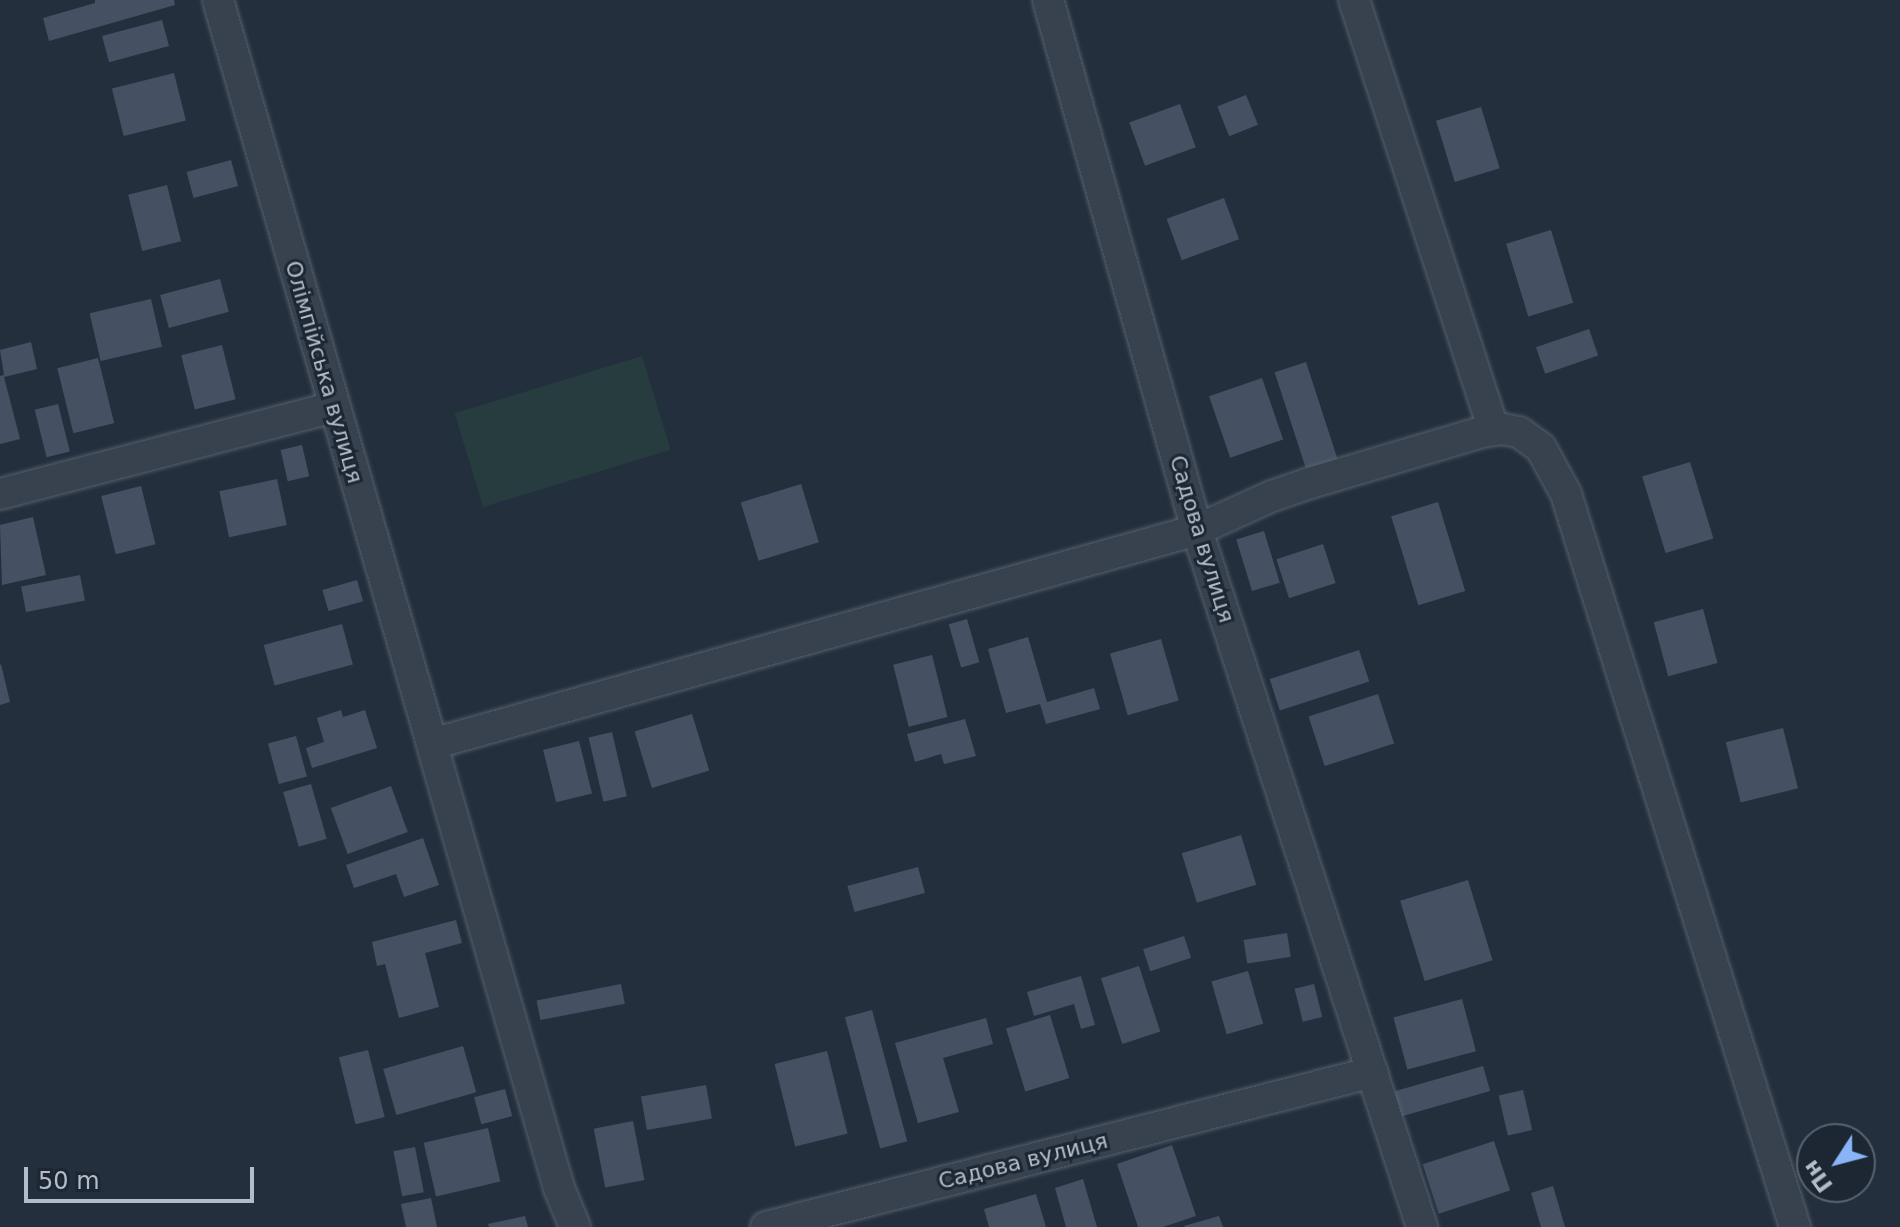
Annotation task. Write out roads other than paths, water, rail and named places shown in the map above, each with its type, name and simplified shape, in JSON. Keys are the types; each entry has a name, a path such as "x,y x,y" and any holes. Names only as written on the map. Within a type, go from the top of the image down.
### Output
{"street":[{"name":"Олімпійська вулиця","path":"218,0 559,1188 575,1227"},
{"name":"Садова вулиця","path":"1048,0 1197,530 1422,1227"},
{"path":"1354,0 1493,429"},
{"path":"0,494 333,407"},
{"path":"432,744 1197,530 1281,492 1493,429 1519,432 1534,441 1551,463 1566,494 1795,1227"},
{"name":"Садова вулиця","path":"766,1227 1373,1072"}]}
